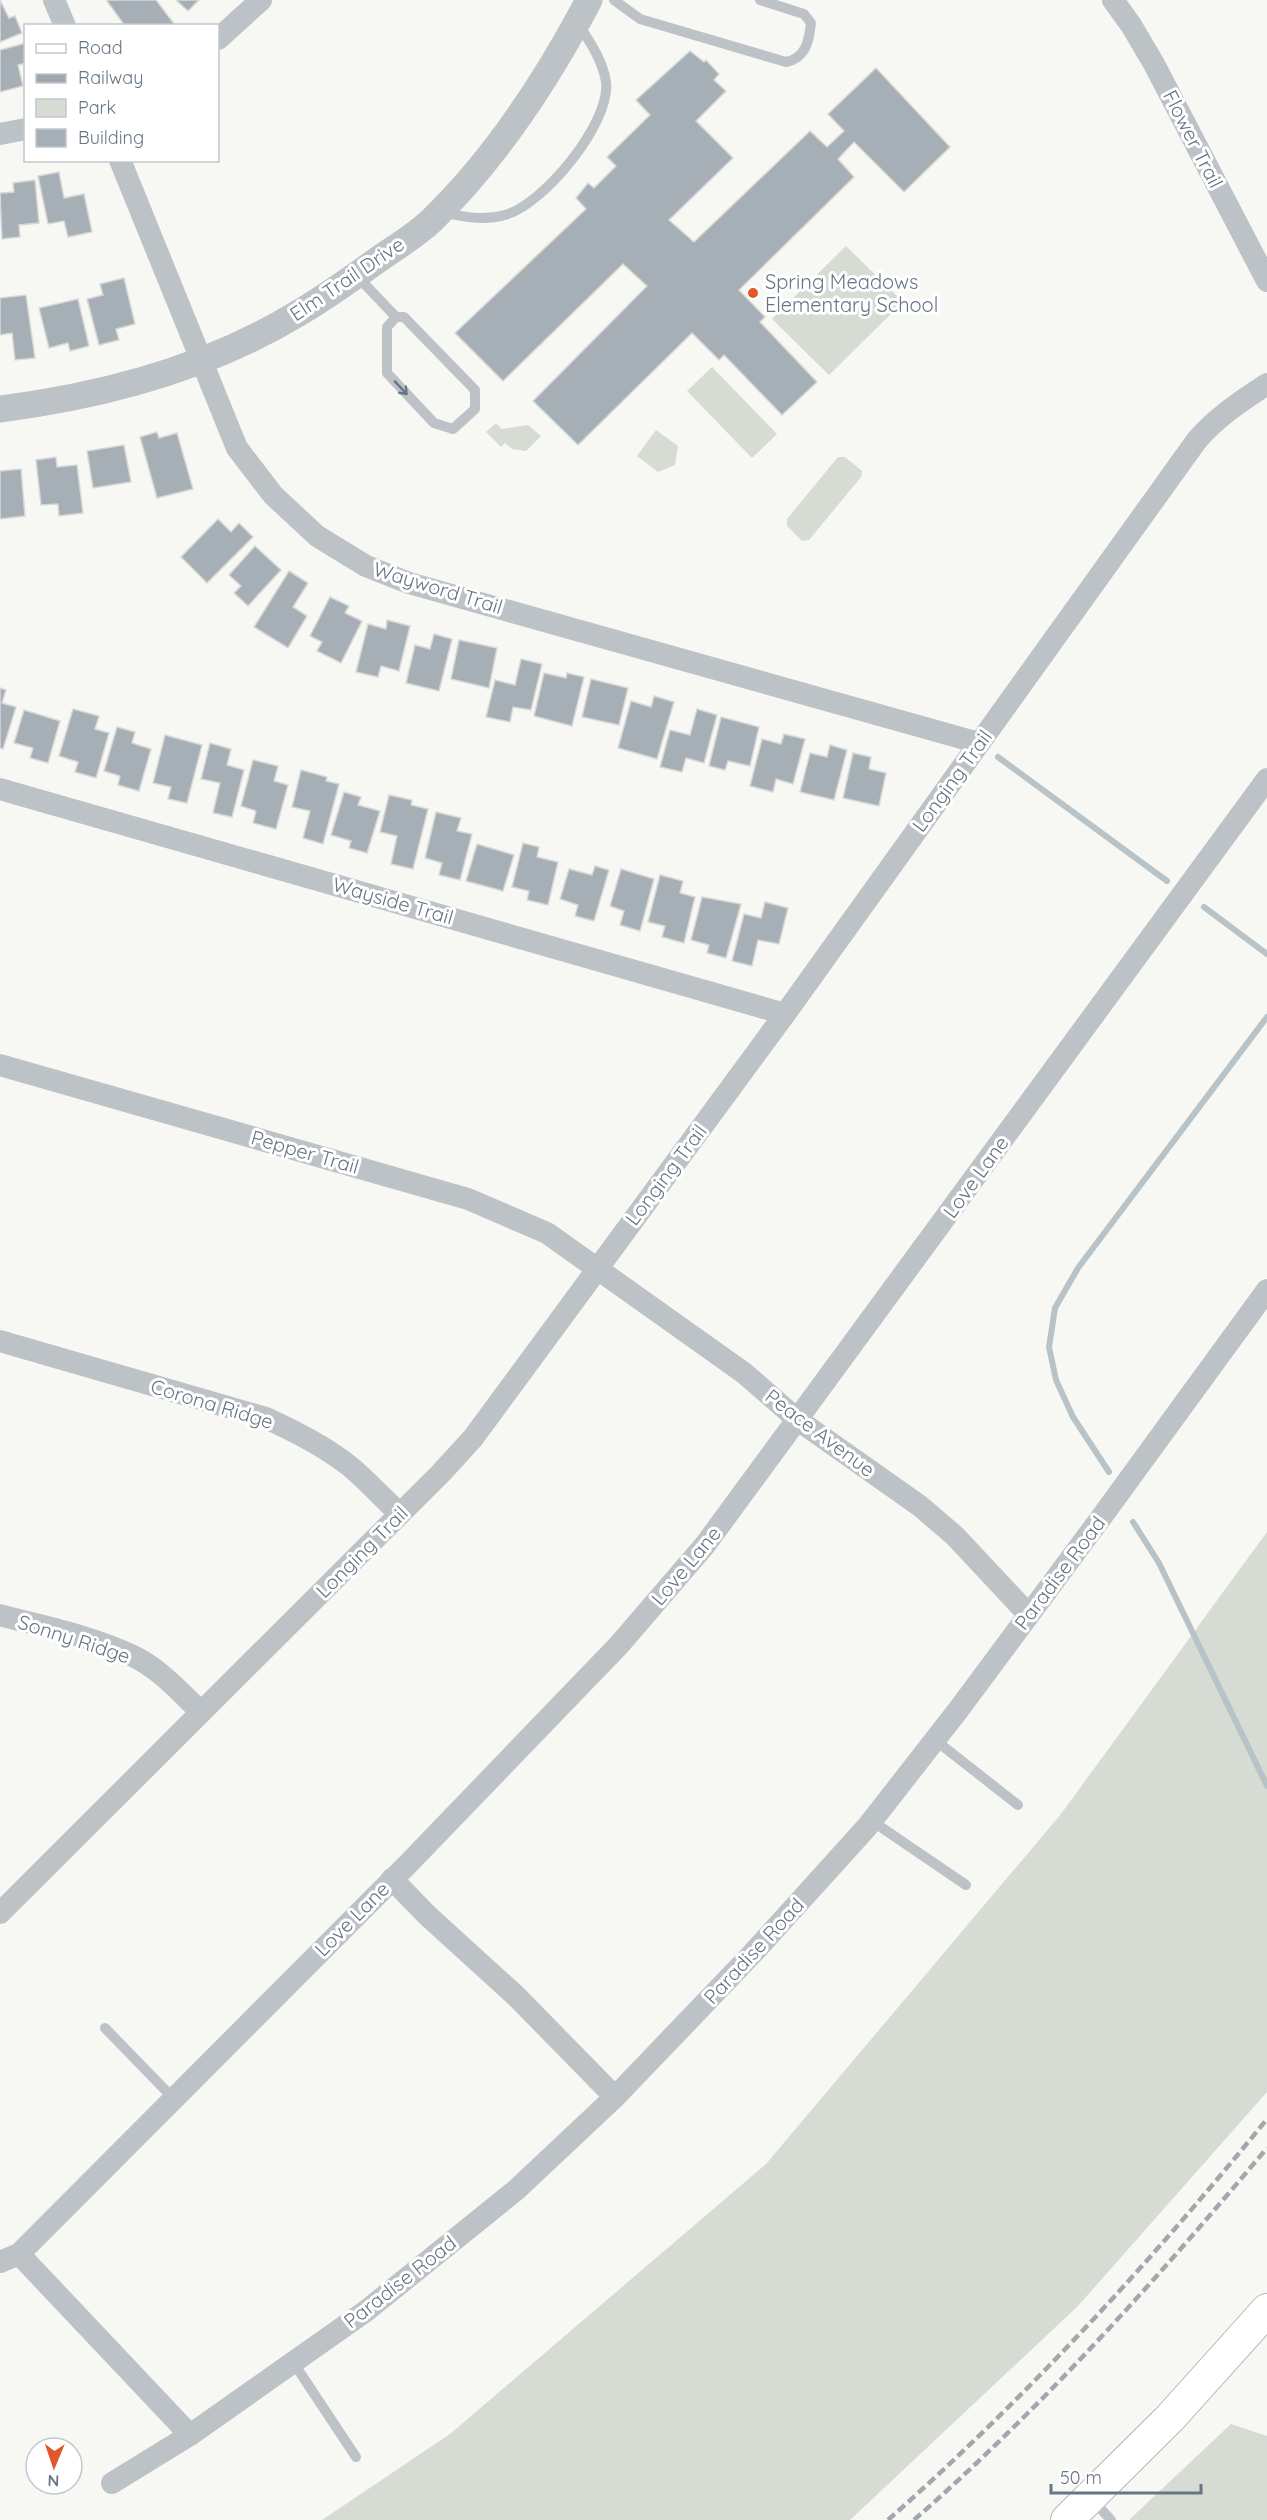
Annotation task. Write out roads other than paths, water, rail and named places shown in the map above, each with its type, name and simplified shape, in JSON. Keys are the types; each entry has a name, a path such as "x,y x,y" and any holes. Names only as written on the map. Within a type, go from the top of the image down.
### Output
{"main road":[{"path":"1067,2520 1170,2418 1267,2310"}],"street":[{"path":"54,0 64,24"},
{"path":"219,38 261,0"},
{"name":"Flower Trail","path":"1113,0 1154,64 1267,281"},
{"name":"Elm Trail Drive","path":"0,409 79,397 154,376 200,359 247,341 296,315 356,275 429,223 484,164 526,108 583,11"},
{"path":"0,134 24,129"},
{"name":"Wayword Trail","path":"121,162 237,448 273,495 317,536 366,566 409,583 979,743"},
{"name":"Longing Trail","path":"0,1913 400,1514 472,1438 785,1014 1197,440 1212,423 1235,404 1267,384"},
{"name":"Love Lane","path":"9,2258 392,1879 627,1636 705,1545 1267,779"},
{"name":"Wayside Trail","path":"0,789 785,1014"},
{"name":"Pepper Trail","path":"0,1065 468,1199 547,1233 597,1268"},
{"name":"Peace Avenue","path":"597,1268 744,1373 798,1420 920,1506 946,1529 1028,1614"},
{"name":"Paradise Road","path":"112,2483 190,2435 366,2311 516,2190 615,2097 753,1953 872,1821 1132,1477 1267,1290"},
{"name":"Corona Ridge","path":"0,1341 266,1419 325,1449 352,1468 400,1514"},
{"name":"Sonny Ridge","path":"0,1615 102,1644 134,1657 166,1678 201,1712"},
{"path":"392,1879 427,1915 516,1996 615,2097"},
{"path":"9,2258 190,2435"}],"lane":[{"path":"614,0 640,19 786,62 794,61 805,50 811,22 804,14 760,0"},
{"path":"440,211 483,219 507,215 550,185 580,148 602,112 606,84 583,11"},
{"path":"356,275 396,317 404,317 475,390 475,409 453,429 434,423 387,373 387,327 396,317"},
{"path":"935,1740 1018,1805"},
{"path":"872,1821 966,1886"},
{"path":"105,2028 173,2098"},
{"path":"293,2362 356,2457"},
{"path":"1090,2497 1111,2520"}],"waterway":[{"path":"998,757 1167,881"},
{"path":"1204,907 1267,954"},
{"path":"1109,1472 1073,1417 1056,1380 1049,1347 1055,1308 1078,1268 1267,1017"},
{"path":"1133,1522 1159,1563 1267,1786"}],"railway":[{"path":"888,2520 989,2426 1086,2327 1178,2225 1267,2119"},
{"path":"914,2520 1008,2433 1098,2341 1184,2246 1267,2148"}],"place":[{"name":"Spring Meadows Elementary School","path":"753,293"}]}
